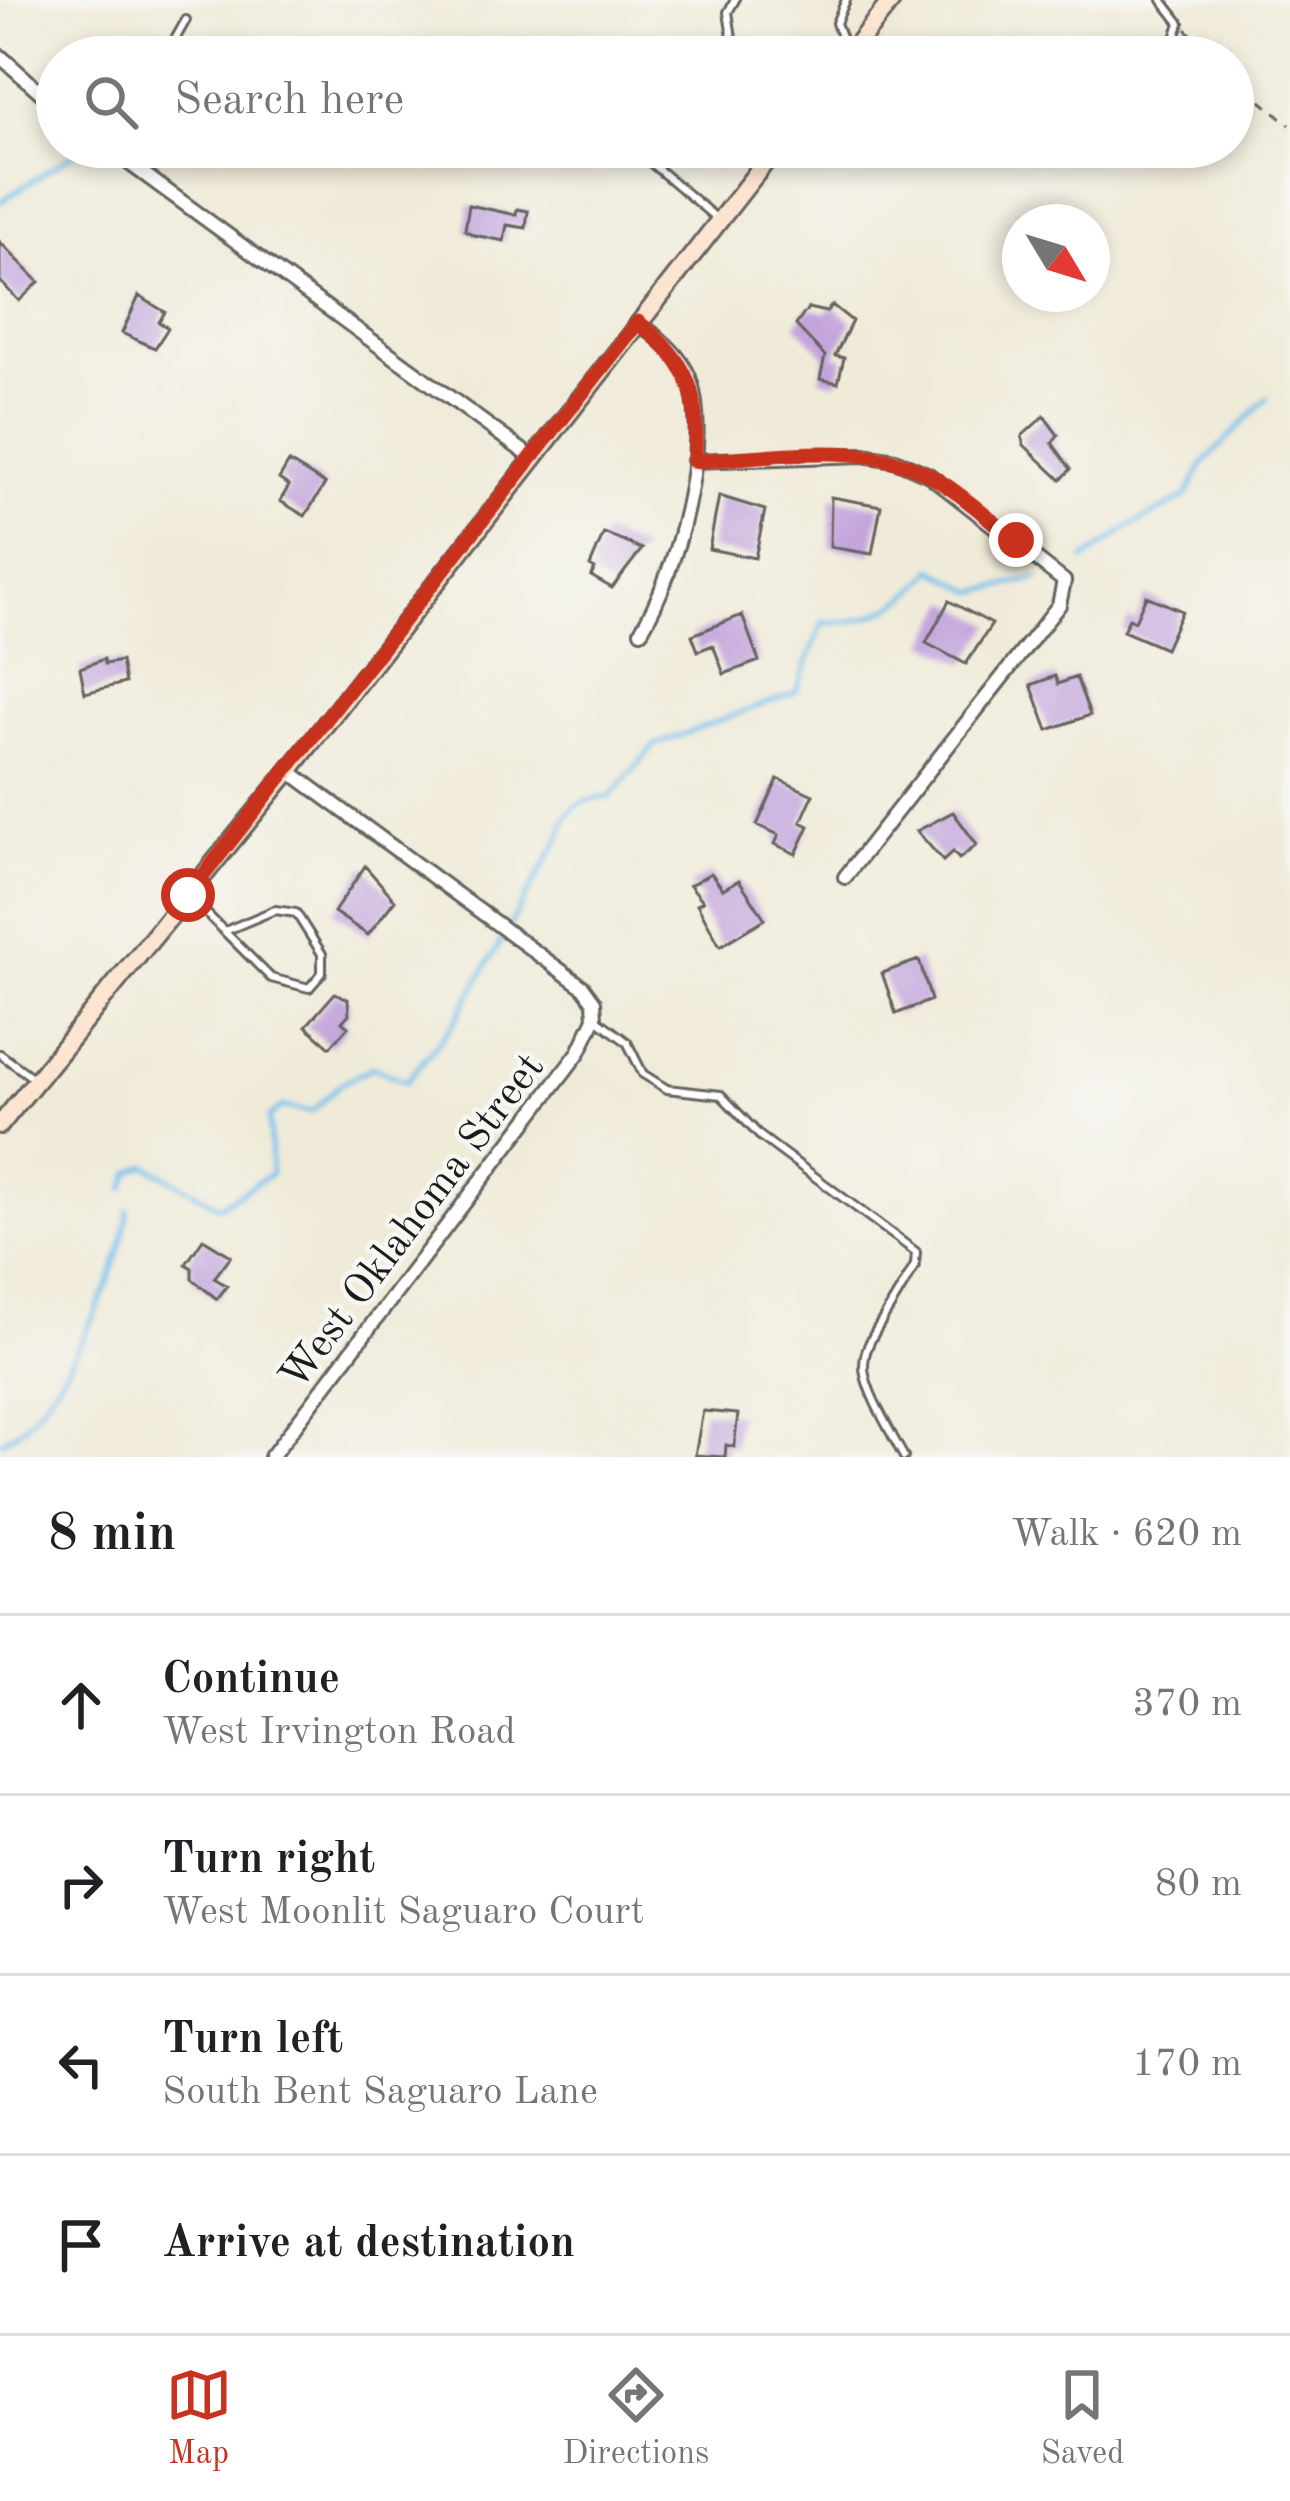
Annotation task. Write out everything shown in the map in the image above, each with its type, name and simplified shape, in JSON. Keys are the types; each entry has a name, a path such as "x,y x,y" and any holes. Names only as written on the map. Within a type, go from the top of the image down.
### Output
{"main road":[{"path":"864,36 892,0"},
{"path":"0,1125 289,771 760,168"}],"street":[{"path":"0,56 36,88"},
{"path":"133,168 531,458"},
{"path":"638,322 670,346 688,374 695,403 694,461 663,596 641,631"},
{"path":"694,461 863,455 895,460 929,475 1060,574 1065,588 1059,604 845,878"},
{"path":"289,771 583,987 594,1002 595,1018"},
{"name":"West Oklahoma Street","path":"271,1457 527,1123 595,1018"}],"lane":[{"path":"732,36 728,12 735,0"},
{"path":"841,36 836,23 846,0"},
{"path":"1162,0 1180,23 1176,36"},
{"path":"177,36 187,20"},
{"path":"138,172 139,168"},
{"path":"657,168 719,220"},
{"path":"188,895 256,967 284,985 309,988 322,973 322,954 296,913 275,910 225,931"},
{"path":"595,1018 627,1042 643,1074 667,1089 721,1095 760,1136 916,1252 902,1290 862,1351 860,1368 904,1457"},
{"path":"0,1054 36,1080"}],"path":[{"path":"1180,23 1193,36"},
{"path":"1254,95 1290,124"}],"building":[{"path":"469,205 516,215 517,209 528,211 526,228 507,225 504,241 474,235 465,230"},
{"path":"0,242 39,282 19,301 0,281"},
{"path":"139,296 165,312 159,322 168,328 155,348 122,333"},
{"path":"832,305 852,321 835,356 844,358 838,383 820,379 825,356 796,325 808,308 826,312"},
{"path":"1044,416 1058,435 1052,443 1071,469 1061,480 1024,445 1022,436"},
{"path":"289,462 325,484 305,516 280,501 289,486 279,479"},
{"path":"719,496 765,510 755,558 709,549"},
{"path":"831,497 881,506 872,554 830,547"},
{"path":"604,533 642,549 612,588 591,576 595,569 590,566"},
{"path":"1146,596 1182,611 1165,649 1123,631 1129,618 1135,621"},
{"path":"949,601 992,624 966,664 926,643"},
{"path":"742,615 759,661 724,674 713,645 698,651 692,635"},
{"path":"104,659 105,664 121,661 125,683 85,693 80,668"},
{"path":"1055,676 1058,684 1076,677 1090,715 1048,730 1031,685"},
{"path":"778,779 813,795 801,822 809,826 796,854 775,844 779,835 757,825"},
{"path":"953,812 977,845 959,859 953,852 943,861 917,831"},
{"path":"365,866 395,900 368,935 334,912"},
{"path":"711,873 723,889 739,880 765,919 720,946 697,904 703,901 690,885"},
{"path":"919,960 931,1000 896,1014 882,973"},
{"path":"335,993 348,999 349,1014 342,1022 348,1027 330,1047 306,1026"},
{"path":"203,1239 231,1256 214,1278 227,1286 217,1299 192,1279 192,1268 186,1264"},
{"path":"703,1411 738,1414 734,1447 726,1445 725,1457 695,1455"}],"waterway":[{"path":"0,202 52,168"},
{"path":"1084,560 1126,529 1186,497 1203,464 1267,398"},
{"path":"124,1189 130,1173 146,1165 219,1206 271,1174 269,1117 282,1107 312,1112 340,1084 373,1067 406,1082 454,1023 571,811 583,802 610,797 655,745 796,692 823,622 884,611 911,593 933,569 975,592 1037,579"},
{"path":"0,1441 20,1429 41,1406 82,1340 114,1266 128,1210"}],"route":[{"path":"188,895 638,322 670,346 688,374 695,403 694,461 863,455 895,460 929,475 1016,540"}]}
